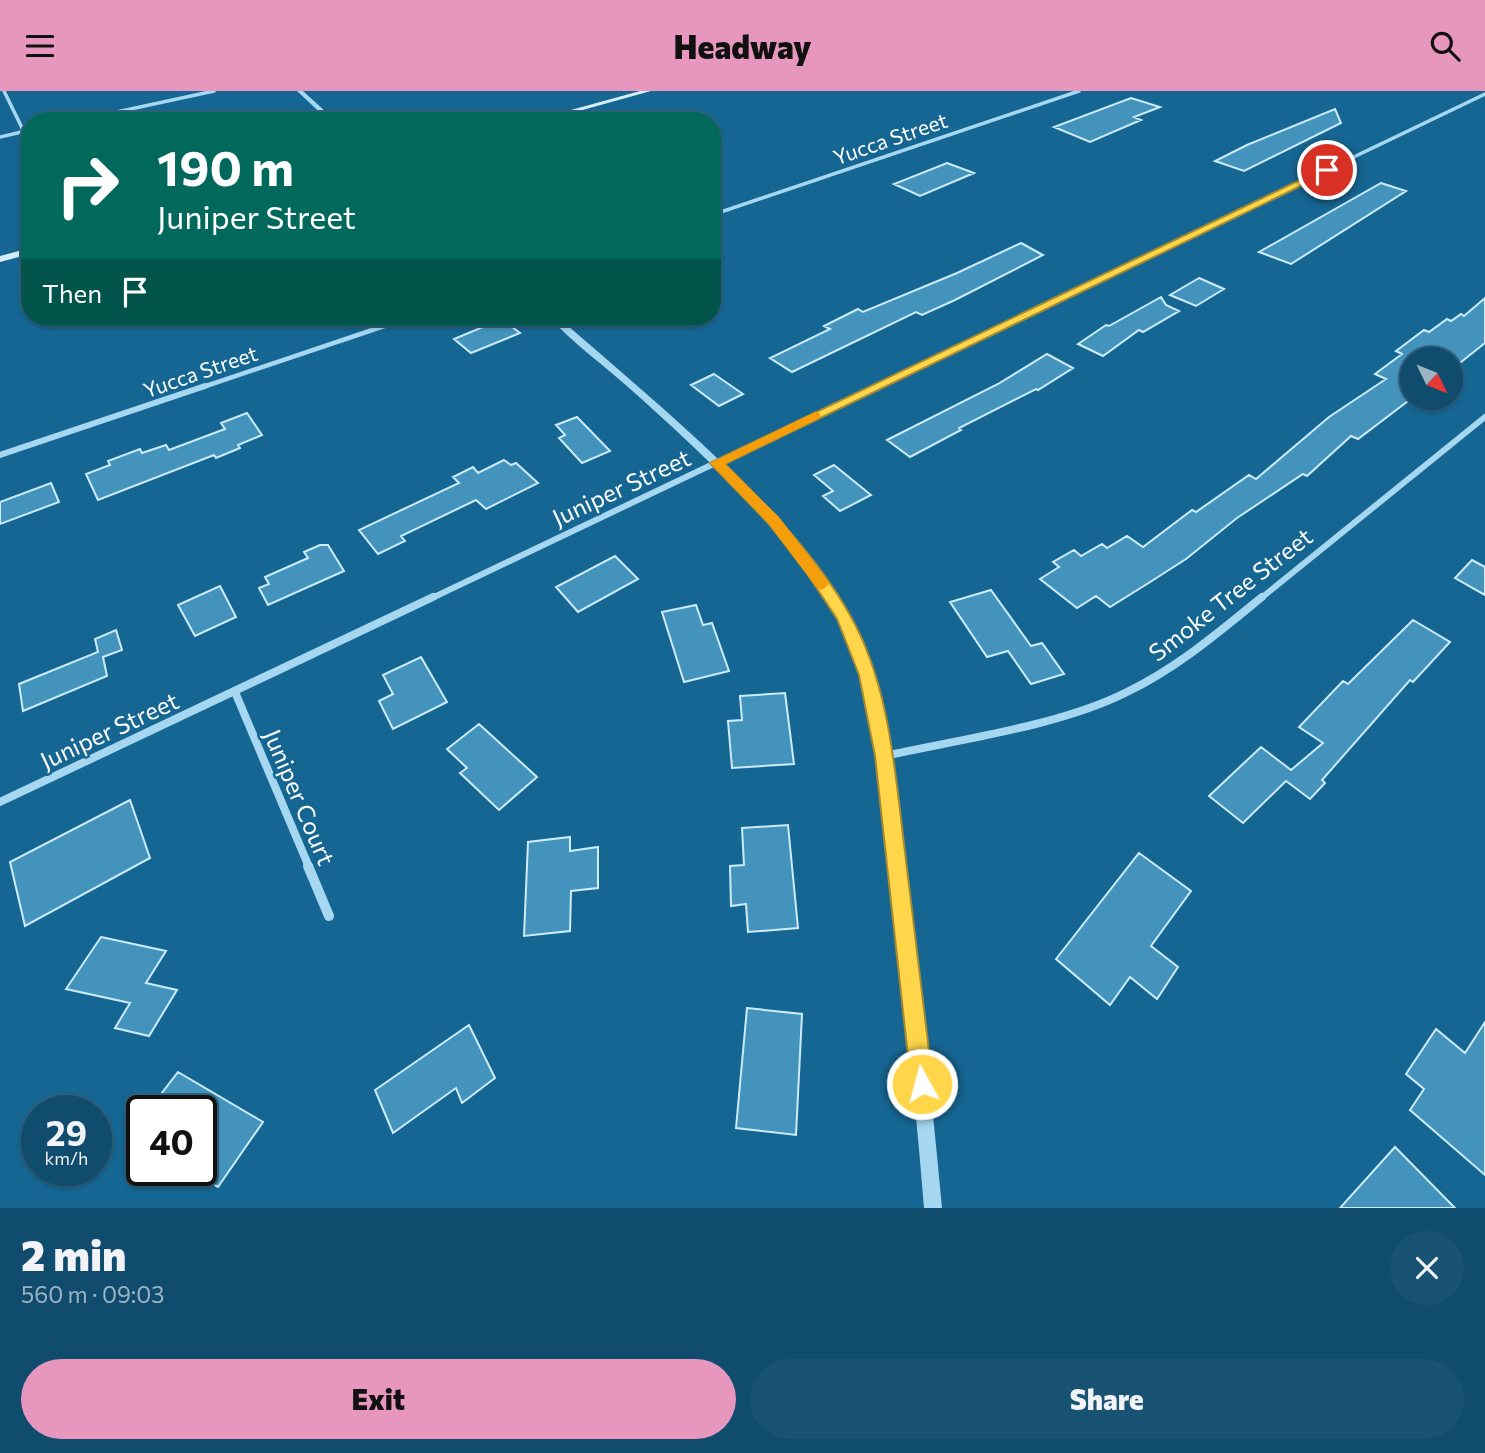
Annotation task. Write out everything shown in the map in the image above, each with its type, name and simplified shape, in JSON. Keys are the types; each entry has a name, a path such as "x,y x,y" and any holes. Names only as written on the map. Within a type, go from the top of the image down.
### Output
{"main road":[{"path":"568,112 648,91"},
{"path":"0,259 21,253"}],"street":[{"path":"4,91 21,126"},
{"path":"117,112 214,91"},
{"path":"300,91 323,112"},
{"name":"Yucca Street","path":"721,212 1079,91"},
{"name":"Juniper Street","path":"0,802 717,463 1485,94"},
{"path":"0,137 21,133"},
{"name":"Yucca Street","path":"0,455 384,326"},
{"path":"563,326 717,463 774,520 844,618 868,675 884,756 925,1111 933,1208"},
{"name":"Smoke Tree Street","path":"884,756 1063,716 1126,693 1185,659 1485,417"},
{"name":"Juniper Court","path":"235,692 329,916"}],"building":[{"path":"1131,98 1160,107 1134,117 1141,120 1090,142 1054,127"},
{"path":"1335,109 1341,123 1244,171 1215,161 1247,145"},
{"path":"947,163 974,173 920,196 894,184"},
{"path":"1381,183 1406,191 1291,264 1259,252"},
{"path":"1021,243 1043,255 955,300 922,315 916,312 792,372 770,358 830,329 824,326 858,309 863,312"},
{"path":"1199,278 1224,289 1196,306 1170,295"},
{"path":"1161,297 1166,305 1179,311 1143,332 1139,330 1103,356 1078,344 1106,325 1109,326"},
{"path":"1485,298 1485,343 1463,360 1463,347 1401,347 1424,330 1429,332 1447,319 1451,321 1461,314 1464,316"},
{"path":"485,326 511,326 520,333 471,353 454,339"},
{"path":"1047,354 1073,368 1038,390 959,428 961,430 910,457 887,440 998,384"},
{"path":"1400,355 1400,407 1358,439 1351,436 1307,476 1303,474 1237,518 1186,559 1110,607 1096,596 1077,608 1040,579 1059,567 1053,562 1074,550 1081,556 1102,544 1107,548 1127,536 1143,547 1192,510 1196,512 1249,475 1256,479 1329,417 1386,379 1375,374"},
{"path":"714,374 743,394 719,406 691,385"},
{"path":"247,413 262,435 238,445 240,448 216,458 214,455 98,500 86,474 110,465 108,461 140,449 142,453 166,445 169,450 225,429 221,423"},
{"path":"577,417 610,451 582,463 559,438 565,435 556,425"},
{"path":"504,460 511,465 516,463 538,483 486,509 476,500 401,536 405,541 378,554 359,530 459,483 453,477 473,467 478,473"},
{"path":"834,465 871,495 840,511 823,496 833,491 814,475"},
{"path":"51,483 59,502 0,524 0,502"},
{"path":"320,545 328,545 344,571 268,605 259,588 269,584 265,577 308,558 304,552"},
{"path":"615,556 638,579 578,612 556,587"},
{"path":"1472,560 1485,567 1485,595 1455,578"},
{"path":"220,586 236,617 195,636 178,605"},
{"path":"991,590 1031,646 1042,643 1064,674 1031,684 1008,651 987,657 950,602"},
{"path":"696,605 703,625 712,623 729,671 684,682 662,612"},
{"path":"1413,620 1450,642 1413,682 1410,680 1322,780 1325,783 1310,799 1286,781 1243,823 1209,796 1261,747 1291,770 1323,743 1299,727 1343,681 1348,684"},
{"path":"116,630 122,650 103,657 107,676 23,711 19,684 98,652 95,639"},
{"path":"421,657 447,702 393,729 379,701 393,694 383,675"},
{"path":"785,693 794,764 732,768 728,721 742,720 740,696"},
{"path":"479,724 537,777 499,810 460,773 467,768 447,749"},
{"path":"130,800 150,858 25,926 10,862"},
{"path":"788,825 798,928 748,932 746,904 731,906 730,866 744,865 742,828"},
{"path":"570,837 570,851 598,847 598,888 571,891 570,931 524,936 528,842"},
{"path":"1139,853 1191,891 1151,946 1178,967 1157,999 1130,977 1110,1005 1056,959"},
{"path":"101,937 166,951 146,983 177,990 149,1036 115,1028 130,1003 66,989"},
{"path":"747,1008 802,1014 796,1135 736,1128"},
{"path":"1485,1022 1485,1175 1410,1110 1424,1089 1406,1074 1436,1029 1465,1053"},
{"path":"469,1025 495,1078 462,1103 456,1088 393,1133 375,1090"},
{"path":"178,1072 263,1122 218,1187 217,1095 160,1095"},
{"path":"1395,1147 1455,1208 1340,1208"}],"slow traffic":[{"path":"815,416 717,463 774,520 822,584"}],"route":[{"path":"922,1084 884,756 868,675 844,618 813,571 774,520 717,463 1327,170"}]}
